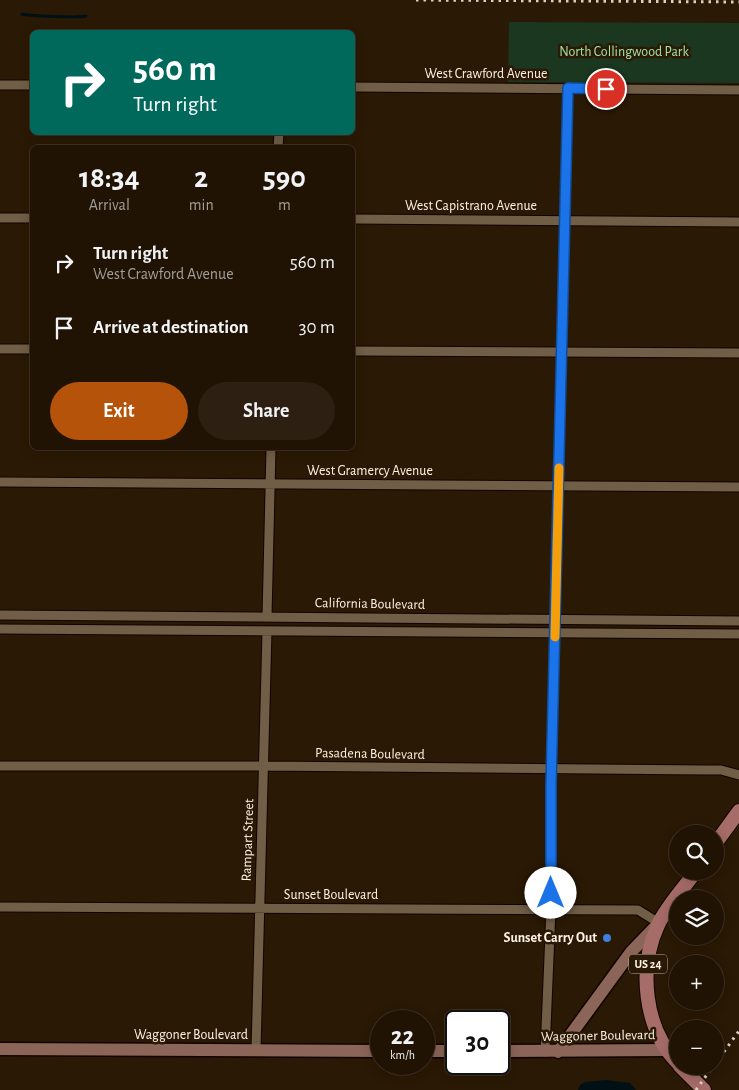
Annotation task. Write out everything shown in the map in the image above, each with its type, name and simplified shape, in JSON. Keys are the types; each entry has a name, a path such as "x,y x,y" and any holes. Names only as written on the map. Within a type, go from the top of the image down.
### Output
{"main road":[{"path":"724,832 739,811"},
{"name":"US 24","path":"669,1052 652,1016 647,991 646,972 653,937 659,922 689,880"},
{"path":"689,1075 704,1090"}],"street":[{"path":"0,85 30,85"},
{"name":"West Crawford Avenue","path":"355,87 739,90"},
{"path":"552,1052 552,769 568,88"},
{"path":"0,218 30,218"},
{"name":"West Capistrano Avenue","path":"355,219 739,222"},
{"path":"0,349 30,349"},
{"path":"355,351 739,353"},
{"name":"Rampart Street","path":"256,1050 267,631 275,626 275,622 267,617 271,450"},
{"name":"West Gramercy Avenue","path":"0,482 739,486"},
{"name":"California Boulevard","path":"0,615 739,621"},
{"path":"122,616 122,630"},
{"path":"412,618 412,632"},
{"path":"717,620 718,634"},
{"name":"California Boulevard","path":"0,629 739,634"},
{"name":"Pasadena Boulevard","path":"0,766 722,770 739,775"},
{"name":"Sunset Boulevard","path":"0,907 638,910 659,922"},
{"path":"552,1052 631,952 659,922"},
{"name":"Waggoner Boulevard","path":"0,1049 370,1050"},
{"name":"Waggoner Boulevard","path":"510,1051 667,1050"}],"green space":[{"name":"North Collingwood Park","path":"509,22 739,23 739,83 508,82"}],"shaded area":[{"path":"606,1080 630,1083 636,1090 578,1090 580,1085 585,1082"}],"waterway":[{"path":"22,14 86,16"}],"railway":[{"path":"416,0 739,2"},
{"path":"724,1052 739,1031"},
{"path":"696,1090 707,1075"}],"slow traffic":[{"path":"555,637 559,468"}],"place":[{"name":"Sunset Carry Out","path":"607,938"}],"route":[{"path":"551,893 551,785 568,88 606,89"}]}
